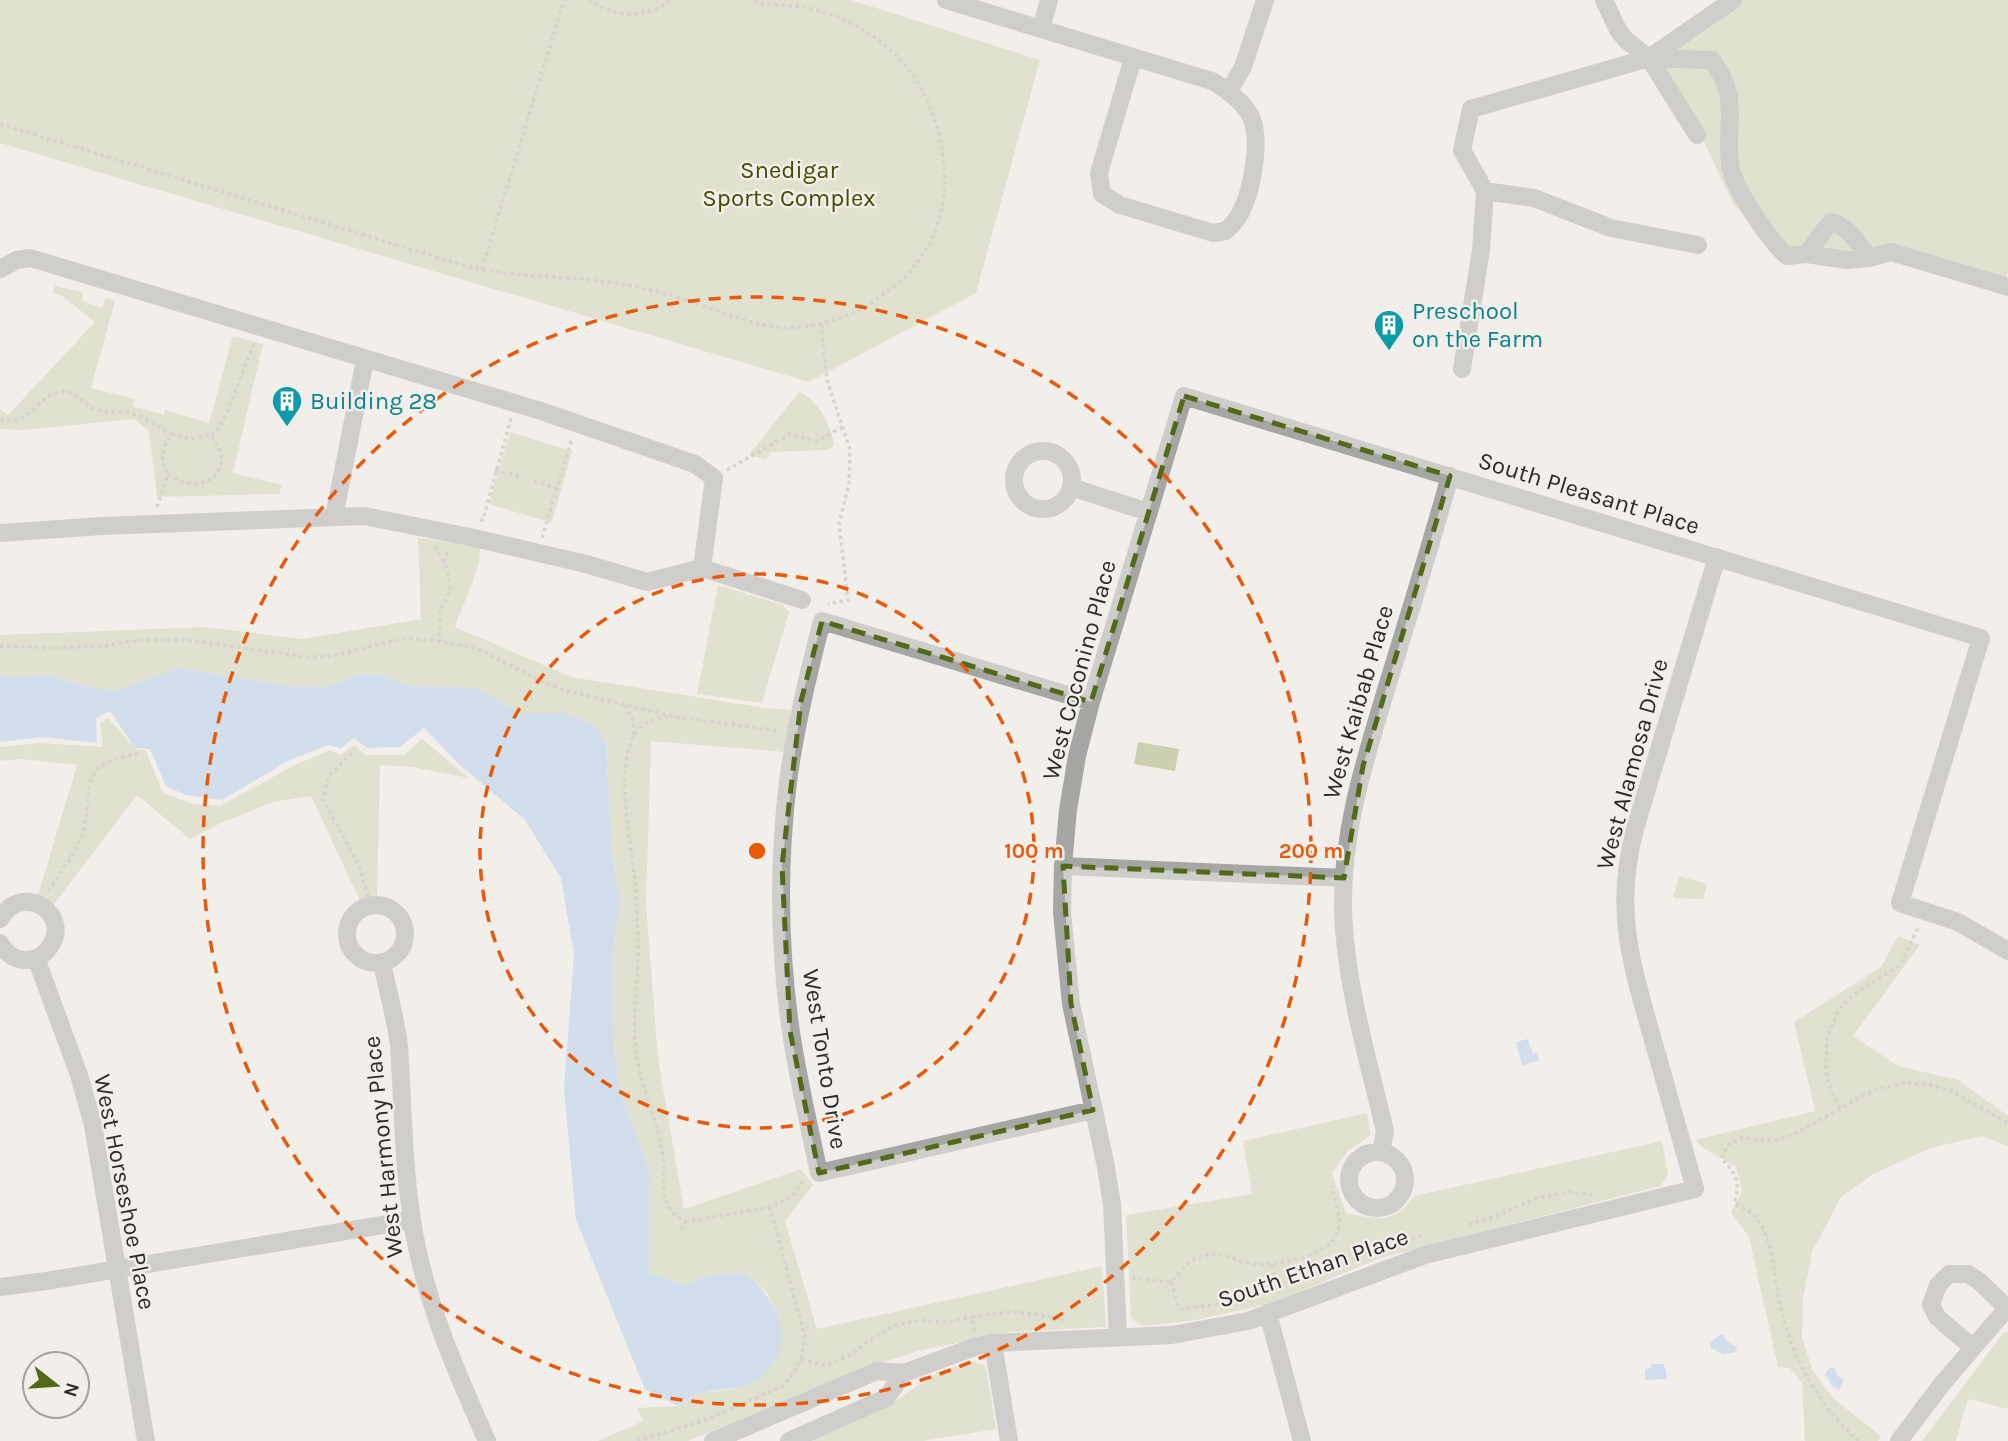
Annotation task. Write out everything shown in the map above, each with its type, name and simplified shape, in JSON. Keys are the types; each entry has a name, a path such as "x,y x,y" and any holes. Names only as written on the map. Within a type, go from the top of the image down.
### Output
{"street":[{"path":"946,0 1212,81 1229,91 1250,114 1257,146 1254,169 1240,214 1226,231 1213,233 1120,205 1102,194 1099,173 1133,58"},
{"path":"1041,29 1049,0"},
{"path":"1229,91 1243,67 1265,0"},
{"path":"1604,0 1618,30 1648,58 1697,135"},
{"path":"1648,58 1733,0"},
{"path":"1462,369 1481,250 1485,191 1462,150 1471,109 1648,58 1712,60 1724,76 1731,97 1730,168 1738,190 1772,243 1787,256 1807,254 1846,260 1891,252 2008,286"},
{"path":"1485,191 1534,198 1611,228 1698,245"},
{"path":"1807,254 1820,233 1832,222 1844,226 1868,258"},
{"path":"0,269 16,260 30,258 515,403 695,464 714,478 702,568"},
{"path":"334,517 365,360"},
{"name":"South Pleasant Place","path":"1184,396 1981,638 1900,904 1926,911"},
{"name":"West Coconino Place","path":"1118,1337 1109,1182 1070,1004 1063,923 1063,866 1068,810 1077,756 1184,396"},
{"name":"West Kaibab Place","path":"1381,1152 1385,1131 1349,973 1345,942 1344,878 1347,840 1360,778 1450,476"},
{"path":"1071,487 1149,512"},
{"path":"0,533 158,523 364,516 538,552 647,582 702,568 802,600"},
{"name":"West Alamosa Drive","path":"1695,1189 1630,959 1624,894 1635,829 1717,557"},
{"name":"West Tonto Drive","path":"818,1164 790,1031 782,948 782,866 788,783 801,701 822,621 1091,702"},
{"path":"1063,866 1344,878"},
{"path":"0,919 8,908 26,901 40,905 50,912 56,929 51,946 36,958 16,958 0,943"},
{"path":"371,906 384,906 393,910 403,924 405,933 401,950 395,957 382,962 366,962 358,957 347,940 347,929 351,920 357,912 371,906"},
{"path":"1926,911 1958,922 2008,951"},
{"name":"West Horseshoe Place","path":"36,958 79,1075 93,1125 146,1441"},
{"name":"West Harmony Place","path":"382,962 398,1043 404,1147 412,1220 424,1278 436,1321 487,1441"},
{"path":"818,1164 1093,1110"},
{"name":"South Ethan Place","path":"716,1440 749,1434 877,1371 904,1373 985,1345 1172,1335 1248,1321 1265,1302 1425,1255 1695,1189"},
{"path":"0,1287 412,1220"},
{"path":"1899,1441 1972,1347 2007,1307 1968,1274 1949,1274 1937,1285 1931,1305 1937,1317 1972,1347"},
{"path":"1265,1302 1302,1441"},
{"path":"985,1345 1009,1441"},
{"path":"789,1441 886,1398 904,1373"}],"path":[{"path":"482,270 564,0"},
{"path":"587,0 612,12 632,15 655,10 671,0"},
{"path":"0,124 482,270 625,285 671,296 767,326 797,328 821,324 851,315 874,302 893,289 920,260 932,242 940,216 946,176 943,143 930,103 921,88 891,50 877,39 834,16 803,7 751,0"},
{"path":"802,600 830,604 848,600 839,524 850,467 850,449 827,380 821,324"},
{"path":"0,419 15,420 34,411 59,391 76,394 99,410 133,414 172,434 192,439 211,435 226,415 259,328"},
{"path":"470,537 470,518 483,520 515,403"},
{"path":"538,552 577,423"},
{"path":"714,478 790,435 817,441 844,426"},
{"path":"172,434 161,453 163,465 168,474 188,484 202,484 214,477 221,466 222,453 211,435"},
{"path":"495,470 520,477"},
{"path":"158,523 157,506 168,474"},
{"path":"534,481 557,488"},
{"path":"419,527 437,549 447,569 450,586 440,610 440,641"},
{"path":"0,646 52,648 105,646 138,640 188,640 307,657 358,651 402,639 440,641 476,648 536,679 564,690 676,717"},
{"path":"625,704 633,719 634,735 628,755 625,814 636,908 637,976 633,1011 636,1054 663,1157 663,1190 667,1206 685,1222 770,1207 792,1197 818,1164"},
{"path":"634,735 646,723 661,717 796,732"},
{"path":"352,752 328,777 323,800 358,863 371,906"},
{"path":"40,905 79,844 86,823 86,799 90,779 102,765 114,758 139,754"},
{"path":"1840,1108 1829,1086 1826,1066 1827,1038 1839,1009 1854,994 1900,965 1926,911"},
{"path":"1859,1441 1825,1404 1802,1367 1786,1325 1775,1267 1761,1223 1748,1209 1734,1203 1738,1189 1734,1172 1721,1158 1729,1144 1741,1138 1774,1140 1792,1135 1876,1089 1906,1083 1927,1084 1952,1091 2008,1124"},
{"path":"1172,1282 1186,1265 1203,1255 1224,1255 1250,1263 1272,1265 1313,1254 1327,1246 1336,1235 1339,1219 1331,1186"},
{"path":"637,1441 700,1422 782,1386 796,1369 805,1336 770,1207"},
{"path":"679,1233 685,1222"},
{"path":"1116,1277 1172,1282"},
{"path":"1172,1282 1176,1303 1181,1309 1265,1302 1280,1294"},
{"path":"800,1360 826,1365 849,1356 893,1326 920,1320 945,1322 1005,1311 1038,1313 1076,1322"},
{"path":"972,1317 985,1345"}],"highlighted area":[{"path":"1184,396 1450,476 1363,766 1344,878 1063,866 1071,1004 1093,1110 819,1173 790,1031 782,866 801,701 822,621 1091,702"}],"green space":[{"name":"Snedigar Sports Complex","path":"0,0 851,0 1040,60 976,293 809,382 0,143"},
{"path":"1731,0 2008,0 2008,272 2004,285 1891,252 1787,256 1734,205 1700,134 1650,54"},
{"path":"55,286 83,292 82,301 102,308 106,298 115,301 91,388 135,399 133,406 164,415 165,410 209,423 233,336 263,344 233,473 282,485 279,494 157,497 149,431 134,419 23,430 0,429 0,409 8,415 95,322 62,296 53,293"},
{"path":"799,392 812,401 822,414 834,445 828,450 770,452 766,460 749,455"},
{"path":"510,432 572,451 552,523 489,504"},
{"path":"418,538 480,546 474,577 455,627 571,677 791,710 785,752 651,741 646,903 658,1059 684,1209 801,1169 813,1185 785,1221 817,1329 1102,1266 1106,1327 1009,1332 918,1351 857,1371 688,1441 598,1441 643,1421 637,1408 678,1406 700,1393 737,1389 780,1318 767,1293 747,1273 712,1274 683,1285 649,1272 650,1172 619,1089 614,1045 613,955 621,901 612,853 606,743 547,714 520,713 476,688 408,686 384,676 359,674 325,687 290,686 178,668 117,690 88,687 48,675 0,675 0,635 206,627 302,639 421,619"},
{"path":"718,585 783,605 789,612 762,703 697,694"},
{"path":"108,718 136,749 146,751 163,793 189,803 220,806 293,766 330,750 340,755 354,745 365,755 404,755 422,739 469,778 412,767 380,765 377,897 360,901 311,796 273,802 190,839 137,795 54,904 38,895 77,765 21,759 0,761 0,747 41,743 103,747 100,723"},
{"path":"1138,742 1179,749 1175,771 1134,764"},
{"path":"1679,876 1707,884 1703,899 1673,898"},
{"path":"1898,936 1920,945 1853,1036 1898,1066 1958,1080 2008,1116 2008,1146 1982,1136 1931,1148 1873,1174 1841,1197 1812,1252 1803,1299 1802,1338 1813,1371 1834,1399 1881,1436 1878,1441 1805,1441 1802,1383 1790,1368 1778,1367 1749,1237 1731,1212 1742,1191 1736,1167 1695,1140 1815,1111 1794,1022 1881,967"},
{"path":"1367,1113 1371,1135 1348,1151 1332,1173 1346,1213 1384,1218 1400,1212 1414,1196 1662,1141 1668,1175 1660,1186 1380,1258 1273,1303 1196,1320 1142,1326 1131,1318 1126,1215 1252,1194 1243,1141"},
{"path":"2004,1332 2008,1332 2008,1409 1968,1399 1956,1441 1922,1441"},
{"path":"973,1361 986,1367 996,1429 923,1441 811,1441 891,1404 938,1372"}],"water":[{"path":"178,668 290,686 325,687 359,674 384,676 408,686 476,688 520,713 564,713 595,725 606,743 612,853 621,901 613,955 614,1045 619,1089 650,1172 649,1272 683,1285 712,1274 747,1273 773,1305 782,1330 778,1355 759,1379 742,1387 699,1394 678,1406 645,1389 576,1220 564,1089 574,954 561,878 525,820 461,766 424,728 400,747 367,748 354,738 341,748 328,745 288,761 222,800 186,795 166,786 150,749 135,748 110,711 96,718 97,743 43,737 0,742 0,675 48,675 88,687 117,690"},
{"path":"1528,1039 1539,1060 1522,1066 1516,1042"},
{"path":"1723,1335 1737,1347 1736,1352 1723,1354 1711,1348 1710,1343"},
{"path":"1652,1364 1663,1364 1667,1379 1645,1380 1645,1369 1651,1368"},
{"path":"1830,1367 1835,1369 1837,1376 1844,1379 1839,1390 1832,1386 1825,1374"}],"place":[{"name":"Preschool on the Farm","path":"1389,352"},
{"name":"Building 28","path":"287,428"}]}
